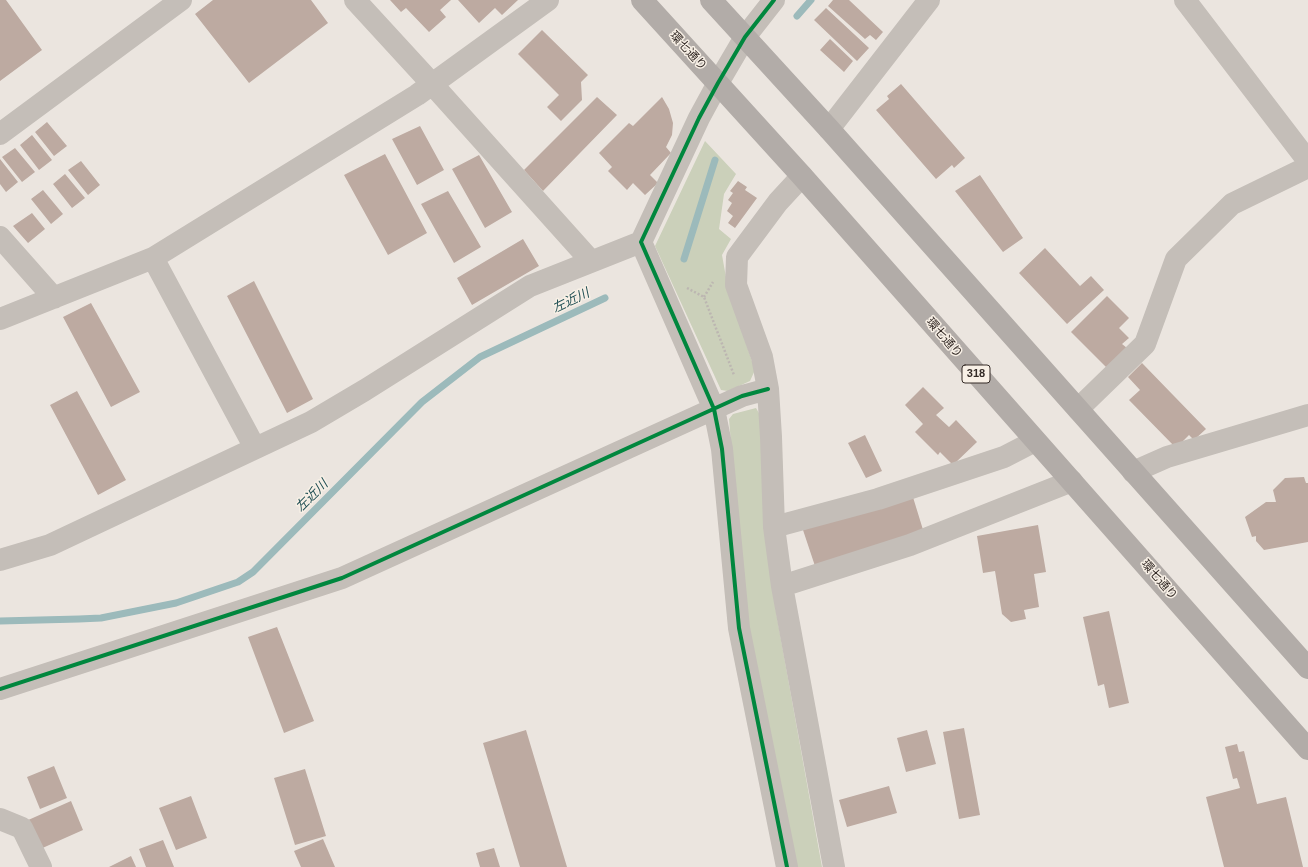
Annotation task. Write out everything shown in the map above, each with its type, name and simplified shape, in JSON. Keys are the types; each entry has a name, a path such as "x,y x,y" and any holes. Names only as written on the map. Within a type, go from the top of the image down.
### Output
{"main road":[{"name":"環七通り","path":"642,0 802,176 1308,749"},
{"path":"711,0 829,129 1308,668"}],"street":[{"path":"0,134 181,0"},
{"path":"355,0 433,84 591,261"},
{"path":"0,319 153,258 433,84 548,0"},
{"path":"0,560 50,545 311,422 366,390 530,286 641,242 699,118 718,83 745,38 774,0"},
{"path":"829,129 929,0"},
{"path":"1185,0 1308,161"},
{"path":"1078,409 1145,344 1176,258 1232,204 1308,167"},
{"path":"802,176 778,202 737,257 736,285 762,357 768,389 772,437 774,527 782,586 834,867"},
{"path":"0,237 54,298"},
{"path":"641,242 714,409 722,450 740,628 787,867"},
{"path":"153,258 255,448"},
{"path":"0,689 342,578 742,396 768,389"},
{"path":"1133,472 1167,457 1308,415"},
{"path":"774,527 878,499 1004,457 1035,441"},
{"path":"782,586 910,545 1072,481"},
{"path":"0,819 22,828 41,867"}],"green space":[{"path":"705,141 736,174 724,194 719,229 731,239 722,255 729,294 755,370 750,381 728,391 721,390 655,246"},
{"path":"756,408 760,415 776,612 822,867 794,867 745,610 729,419 733,414"}],"building":[{"path":"0,0 6,0 42,50 0,81"},
{"path":"213,0 311,0 328,23 249,83 195,14"},
{"path":"390,0 451,0 440,10 446,17 429,32 406,8 401,12"},
{"path":"458,0 518,0 502,15 495,8 479,23"},
{"path":"833,0 849,0 883,32 876,40 870,35 865,39 828,6"},
{"path":"826,8 869,48 857,61 814,20"},
{"path":"542,30 588,75 581,82 582,100 561,121 547,107 559,95 518,54"},
{"path":"830,39 853,61 844,72 820,50"},
{"path":"901,84 965,158 954,168 952,165 936,179 876,110 889,99 887,96"},
{"path":"597,97 617,115 543,191 524,170"},
{"path":"662,97 669,109 673,123 672,135 666,147 671,153 650,175 658,183 645,195 633,183 627,190 608,171 612,167 599,153 629,123 633,126"},
{"path":"47,122 67,146 54,156 35,132"},
{"path":"420,126 444,170 417,185 392,139"},
{"path":"32,135 52,160 39,170 20,145"},
{"path":"15,148 35,172 22,182 2,157"},
{"path":"385,154 427,233 388,255 344,175"},
{"path":"479,155 512,212 485,228 452,169"},
{"path":"0,159 18,182 6,192 0,184"},
{"path":"81,161 100,185 88,195 68,170"},
{"path":"65,174 85,198 72,208 53,184"},
{"path":"980,175 1023,238 1003,252 955,191"},
{"path":"738,181 747,187 745,190 757,198 735,228 728,223 733,216 727,211 732,203 728,200 733,193 730,191"},
{"path":"43,190 63,214 51,224 31,199"},
{"path":"448,191 481,247 454,263 421,204"},
{"path":"32,213 45,229 28,243 13,226"},
{"path":"523,239 539,266 472,305 457,278"},
{"path":"1045,248 1080,286 1091,276 1104,290 1067,324 1019,273"},
{"path":"254,281 313,399 287,413 227,296"},
{"path":"1107,296 1129,318 1119,328 1129,338 1122,344 1127,348 1107,368 1071,332"},
{"path":"91,303 140,392 111,407 63,317"},
{"path":"1142,363 1206,429 1194,440 1189,435 1176,448 1129,400 1140,390 1128,377"},
{"path":"923,387 944,408 936,415 949,427 956,420 977,442 953,465 940,452 938,455 915,432 923,424 905,405"},
{"path":"77,391 126,480 98,495 50,405"},
{"path":"865,435 882,471 866,478 848,443"},
{"path":"1304,477 1306,483 1308,483 1308,542 1264,550 1256,541 1256,536 1252,537 1245,517 1266,502 1276,502 1273,490 1285,478"},
{"path":"912,494 924,533 816,569 803,530"},
{"path":"1038,525 1046,572 1034,574 1039,607 1024,610 1026,619 1011,622 1002,614 995,571 983,573 977,536"},
{"path":"1109,611 1129,703 1109,708 1104,684 1098,686 1083,617"},
{"path":"277,627 314,721 284,733 248,637"},
{"path":"964,728 980,815 959,819 943,732"},
{"path":"526,730 567,867 520,867 483,743"},
{"path":"927,730 936,764 906,772 897,738"},
{"path":"1237,744 1239,752 1244,751 1257,804 1286,797 1303,867 1224,867 1206,797 1240,788 1237,778 1233,779 1225,747"},
{"path":"54,766 67,798 40,809 27,777"},
{"path":"305,769 326,836 295,845 274,778"},
{"path":"889,786 897,813 847,827 839,800"},
{"path":"191,796 207,838 176,850 159,808"},
{"path":"71,801 83,830 38,850 26,821"},
{"path":"323,839 335,867 301,867 294,851"},
{"path":"163,840 174,867 146,867 139,849"},
{"path":"494,848 500,867 480,867 476,853"},
{"path":"131,856 136,867 109,867"}],"waterway":[{"name":"左近川","path":"797,16 811,0"},
{"name":"左近川","path":"684,259 715,160"},
{"name":"左近川","path":"0,621 101,618 176,603 238,582 253,572 422,402 480,357 605,298"}],"cycle path":[{"path":"774,0 745,37 718,83 699,118 641,242 714,409 722,449 739,628 787,867"},
{"path":"0,689 342,578 742,396 768,389"}]}
